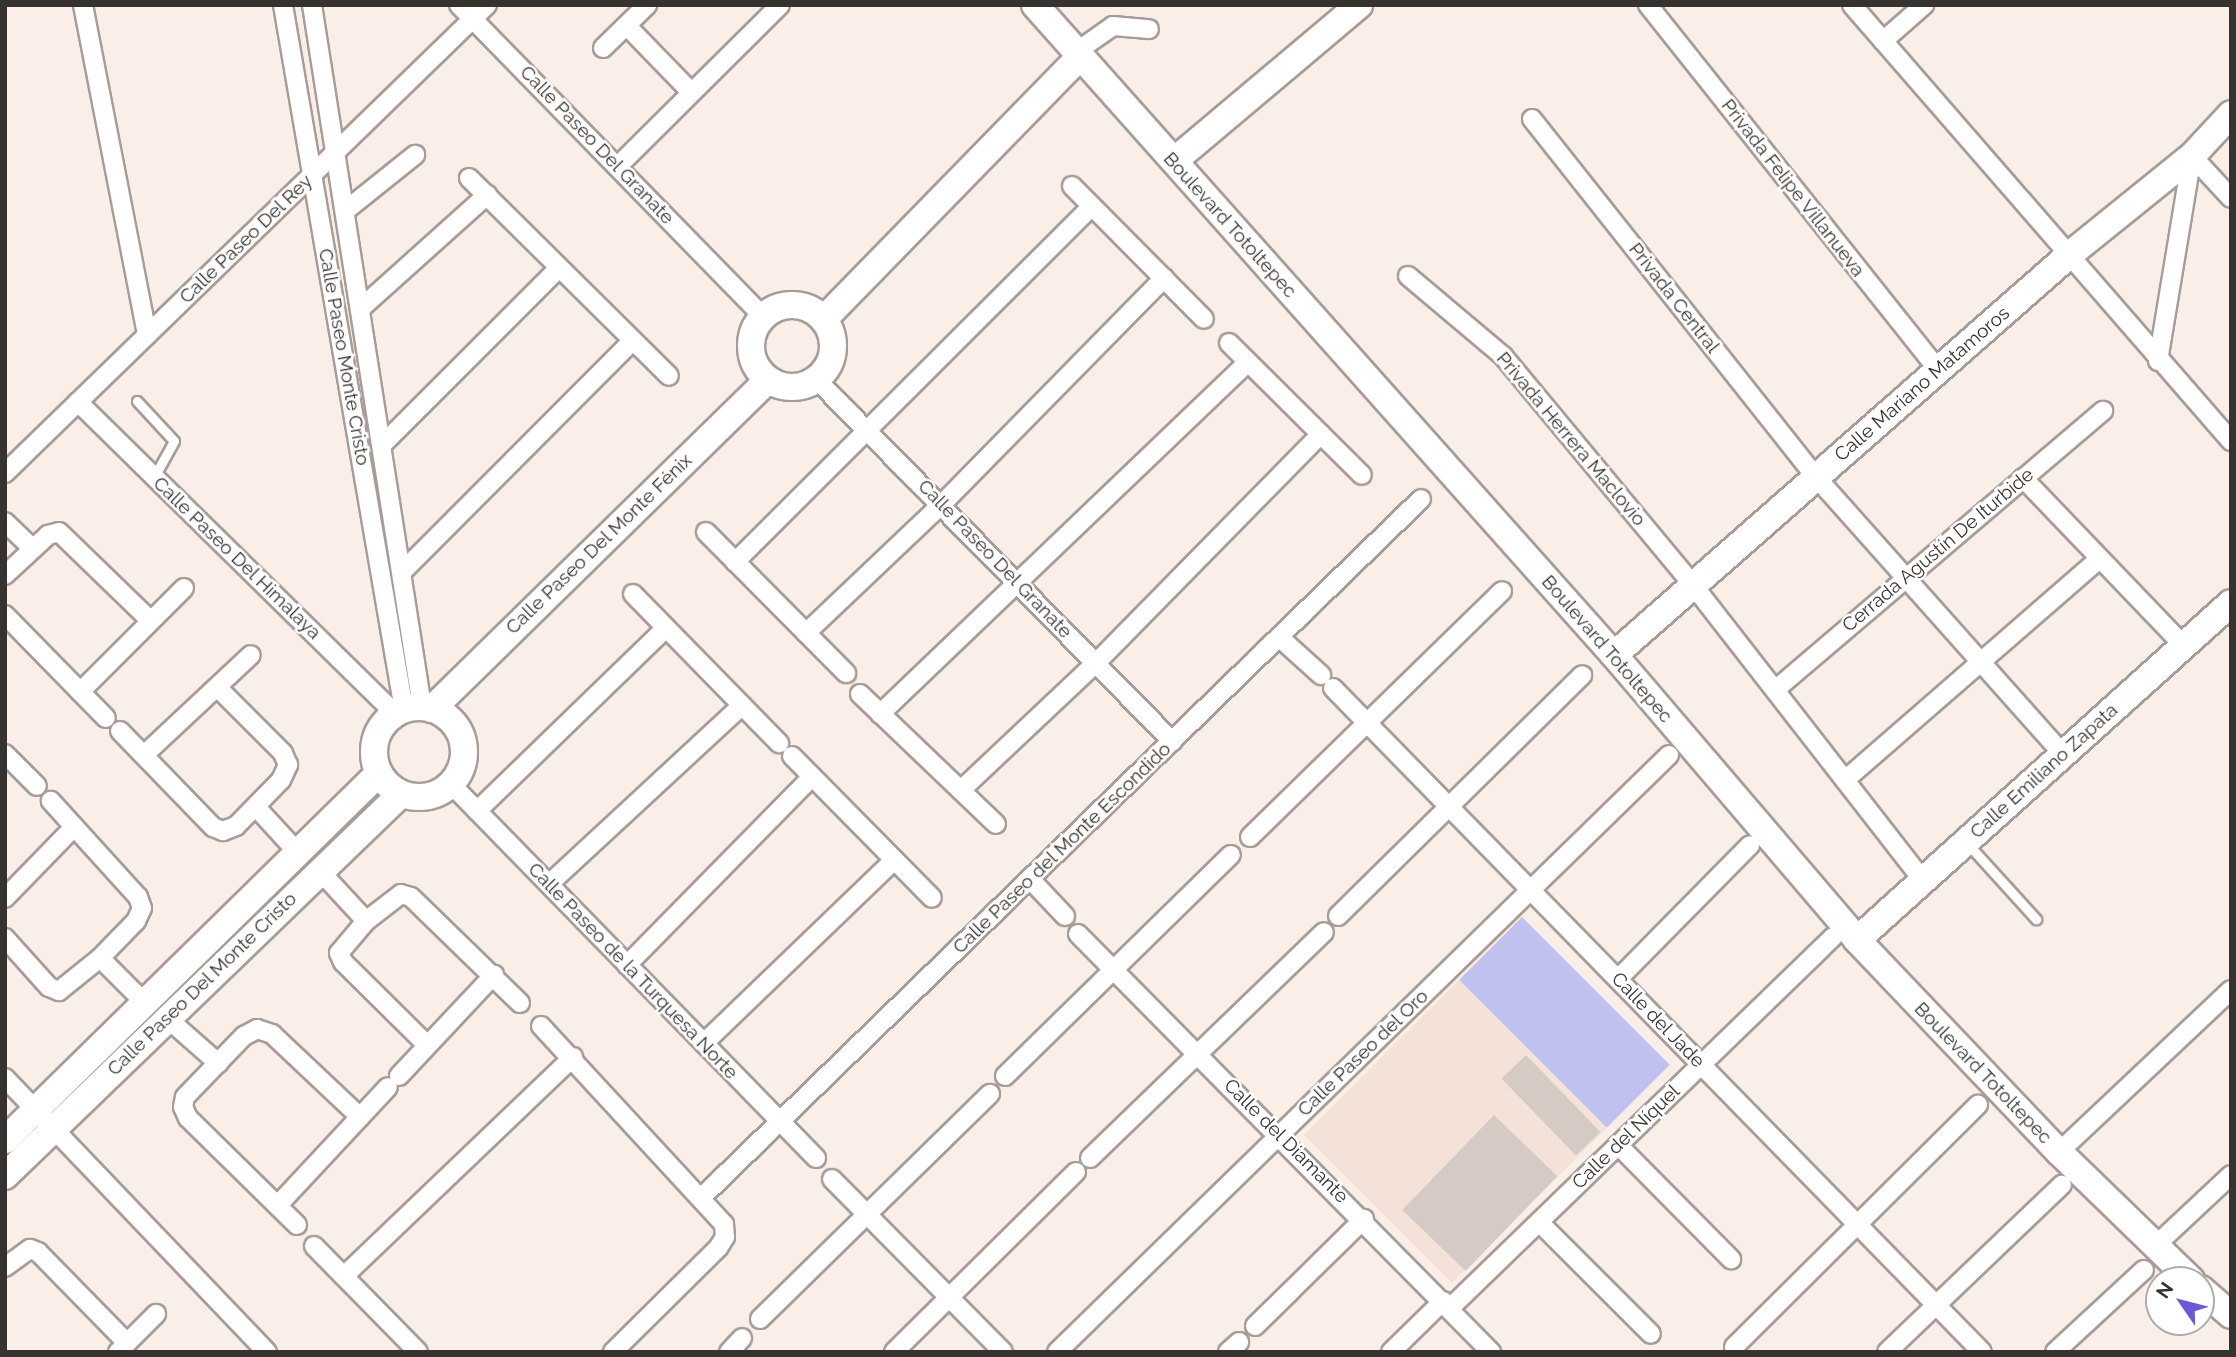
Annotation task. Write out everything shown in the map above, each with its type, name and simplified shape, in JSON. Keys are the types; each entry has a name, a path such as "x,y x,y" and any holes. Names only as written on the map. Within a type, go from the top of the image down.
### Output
{"street":[{"path":"83,5 147,335"},
{"name":"Calle Paseo Monte Cristo","path":"283,5 312,175 414,710"},
{"name":"Calle Paseo Monte Cristo","path":"312,5 404,570 414,710"},
{"name":"Calle Paseo Del Granate","path":"459,5 763,316"},
{"name":"Calle Paseo Del Rey","path":"5,472 487,5"},
{"path":"603,48 647,5"},
{"path":"1174,161 1359,5"},
{"name":"Privada Felipe Villanueva","path":"1648,5 1938,370"},
{"path":"1852,5 2158,361 2231,441"},
{"path":"1883,41 1924,5"},
{"name":"Boulevard Totoltepec","path":"1037,6 1614,655 1845,938 2059,1152 2149,1259 2163,1266"},
{"path":"618,166 769,9"},
{"path":"627,26 691,92"},
{"path":"824,319 1078,55 1113,26 1149,29"},
{"name":"Calle Mariano Matamoros","path":"1614,655 2068,256 2192,156 2231,114"},
{"name":"Privada Central","path":"1532,118 1816,477 2063,754"},
{"path":"345,211 415,155"},
{"path":"2158,361 2192,156"},
{"path":"2192,156 2231,198"},
{"path":"469,177 631,342 668,376"},
{"path":"1072,186 1204,319"},
{"path":"360,309 487,195"},
{"path":"736,562 1092,206"},
{"path":"382,445 559,268"},
{"name":"Privada Herrera Maclovio","path":"1408,276 1503,356 1693,585 1923,880"},
{"path":"806,633 942,504 1164,278"},
{"path":"801,305 824,319 833,344 832,358 816,379 792,387 768,380 753,361 751,349 755,326 763,316 774,308 801,305"},
{"path":"404,570 631,342"},
{"path":"1229,344 1362,475"},
{"path":"880,714 1248,362"},
{"name":"Calle Paseo Del Granate","path":"816,379 870,430 1172,741"},
{"name":"Calle Paseo Del Monte Fénix","path":"414,710 768,380"},
{"name":"Calle Paseo Del Himalaya","path":"78,402 154,477 414,710"},
{"name":"Cerrada Agustín De Iturbide","path":"1775,690 2103,411"},
{"path":"961,790 1096,663 1321,434"},
{"path":"2023,478 2183,645"},
{"name":"Calle Paseo del Monte Escondido","path":"702,1197 1421,499"},
{"path":"5,522 33,549"},
{"path":"706,532 846,674"},
{"path":"5,575 48,535 66,536 151,621"},
{"path":"1845,780 2099,559"},
{"path":"80,692 184,588"},
{"path":"1250,837 1502,591"},
{"path":"633,594 779,743"},
{"name":"Calle Emiliano Zapata","path":"1845,938 1923,880 2231,603"},
{"path":"5,615 106,718"},
{"path":"477,811 666,628"},
{"name":"Calle del Jade","path":"1279,637 1327,682 1860,1224 1982,1352"},
{"path":"144,755 251,655"},
{"path":"1338,916 1582,675"},
{"path":"120,731 213,827 223,831 236,826 281,780 288,765 283,753 217,687"},
{"path":"860,694 996,824"},
{"path":"549,884 742,705"},
{"path":"414,710 445,716 462,739 461,768 450,783 430,796 401,794 379,773 374,760 378,734 414,710"},
{"name":"Calle Paseo del Oro","path":"1057,1352 1669,755"},
{"path":"792,756 932,898"},
{"path":"6,757 37,786"},
{"name":"Calle Paseo Del Monte Cristo","path":"5,1140 45,1120 168,1018 309,862 379,773"},
{"path":"626,965 812,777"},
{"name":"Calle Paseo de la Turquesa Norte","path":"450,783 816,1158"},
{"name":"Calle Paseo Del Monte Cristo","path":"5,1176 45,1120 145,1003 309,862 401,794"},
{"path":"5,938 49,987 59,991 100,958 136,921 142,908 138,897 51,801"},
{"path":"256,807 366,921"},
{"path":"5,898 74,827"},
{"path":"1618,979 1750,845"},
{"path":"1006,1076 1231,855"},
{"path":"704,1044 894,860"},
{"path":"1030,879 1065,916"},
{"path":"427,1045 342,962 342,945 390,899 401,894 411,897 520,1003"},
{"path":"1090,1158 1324,932"},
{"name":"Calle del Diamante","path":"1078,934 1364,1219 1491,1352"},
{"name":"Calle del Níquel","path":"1391,1352 1539,1222 1701,1065 1845,938"},
{"path":"100,958 145,1003"},
{"path":"278,1205 494,975"},
{"path":"2059,1152 2231,990"},
{"path":"168,1018 218,1063"},
{"path":"541,1026 573,1057 724,1224 725,1237 613,1352"},
{"path":"297,1224 188,1118 183,1107 185,1097 244,1036 257,1029 264,1031 360,1117"},
{"path":"344,1276 573,1057"},
{"path":"5,1079 267,1352"},
{"path":"760,1319 990,1094"},
{"path":"1734,1347 1978,1105"},
{"path":"1618,1145 1731,1259"},
{"path":"894,1352 1076,1172"},
{"path":"2055,1352 2231,1175"},
{"path":"832,1179 1003,1352"},
{"path":"1887,1352 2062,1185"},
{"path":"1255,1326 1364,1219"},
{"path":"1539,1222 1650,1334"},
{"path":"314,1246 418,1352"},
{"path":"5,1266 30,1250 38,1252 122,1347 156,1314"},
{"path":"2215,1301 2231,1315"},
{"path":"729,1352 742,1338"}],"lane":[{"path":"137,401 174,441 154,477"},
{"path":"1965,842 2036,919"}],"shaded area":[{"path":"1522,917 1670,1065 1607,1128 1459,980"},
{"path":"1459,980 1607,1128 1452,1283 1304,1135"}],"building":[{"path":"1526,1055 1600,1132 1576,1156 1502,1079"},
{"path":"1494,1115 1557,1176 1466,1271 1402,1210"}]}
